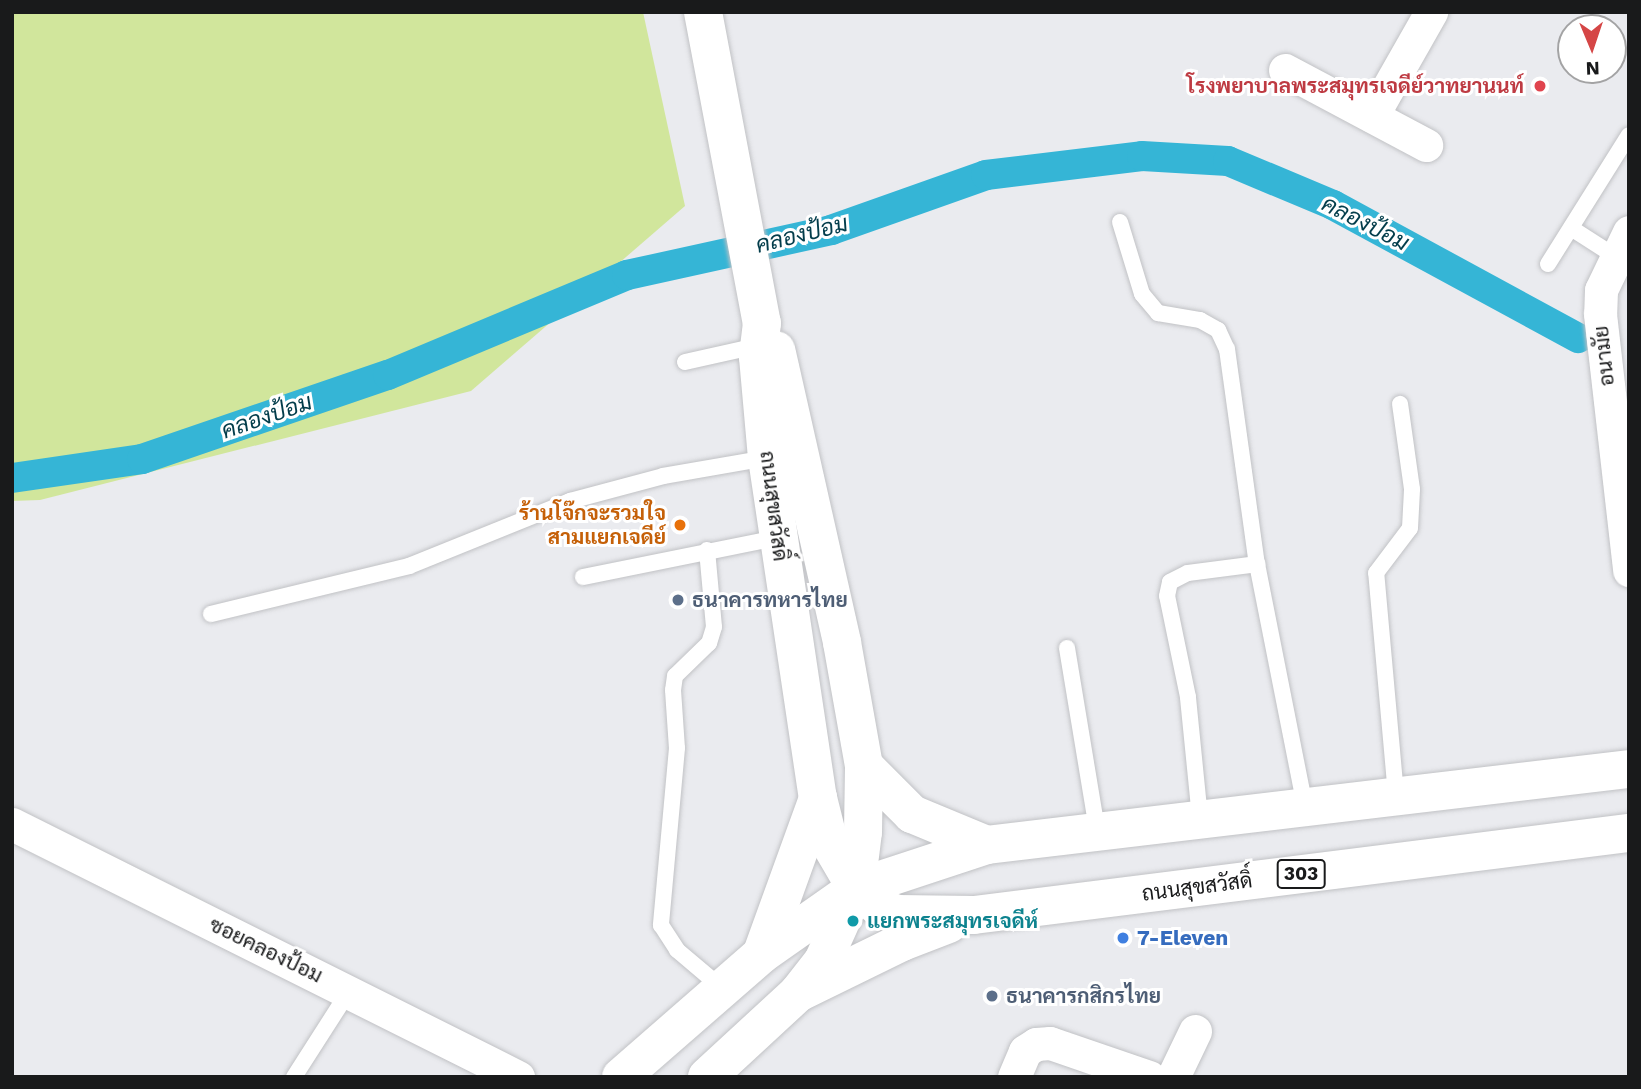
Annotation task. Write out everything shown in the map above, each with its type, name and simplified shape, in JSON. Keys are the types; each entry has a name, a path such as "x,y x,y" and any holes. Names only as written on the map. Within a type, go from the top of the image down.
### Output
{"main road":[{"name":"ถนนสุขสวัสดิ์","path":"703,12 766,345 827,561 864,766 856,888 841,929 798,993 707,1077"},
{"name":"ถนนสุขสวัสดิ์","path":"766,345 767,458 779,554 818,798 829,842 856,888 879,907 897,914 974,915 1629,833"},
{"path":"779,554 827,561"},
{"path":"864,766 912,814 987,845"},
{"path":"638,1072 762,954 856,888 987,845 1629,769"},
{"path":"762,954 818,798"},
{"path":"798,993 902,942 974,915"}],"street":[{"path":"1372,116 1431,12"},
{"path":"1285,71 1426,145"},
{"name":"อนามัย","path":"1621,243 1601,290 1600,314 1629,570"},
{"name":"ซอยคลองป้อม","path":"12,824 518,1077"},
{"path":"1173,1077 1195,1031"},
{"path":"1014,1077 1025,1051 1035,1044 1051,1044 1149,1077"}],"lane":[{"path":"1548,264 1629,135"},
{"path":"1120,222 1142,295 1158,313 1200,320 1218,330 1227,349 1258,565 1305,806"},
{"path":"1571,228 1621,243"},
{"path":"685,362 766,345"},
{"path":"1396,795 1376,573 1410,528 1412,489 1400,404"},
{"path":"211,614 409,566 570,501 663,476 767,458"},
{"path":"707,550 714,627 709,643 675,676 673,690 677,748 662,925 677,950 724,989"},
{"path":"583,577 707,550 779,554"},
{"path":"1200,818 1188,697 1167,596 1170,582 1188,573 1258,565"},
{"path":"1067,648 1097,830"},
{"path":"294,1077 349,991"}],"green space":[{"path":"12,12 643,12 685,206 471,391 40,500 12,501"}],"waterway":[{"name":"คลองป้อม","path":"12,478 142,459 388,375 627,275 831,230 986,175 1142,156 1228,161 1333,205 1578,338"}],"place":[{"name":"โรงพยาบาลพระสมุทรเจดีย์วาทยานนท์","path":"1540,86"},
{"name":"ร้านโจ๊กจะรวมใจ สามแยกเจดีย์","path":"680,525"},
{"name":"ธนาคารทหารไทย","path":"678,600"},
{"name":"แยกพระสมุทรเจดีห์","path":"853,921"},
{"name":"7-Eleven","path":"1123,938"},
{"name":"ธนาคารกสิกรไทย","path":"992,996"}]}
